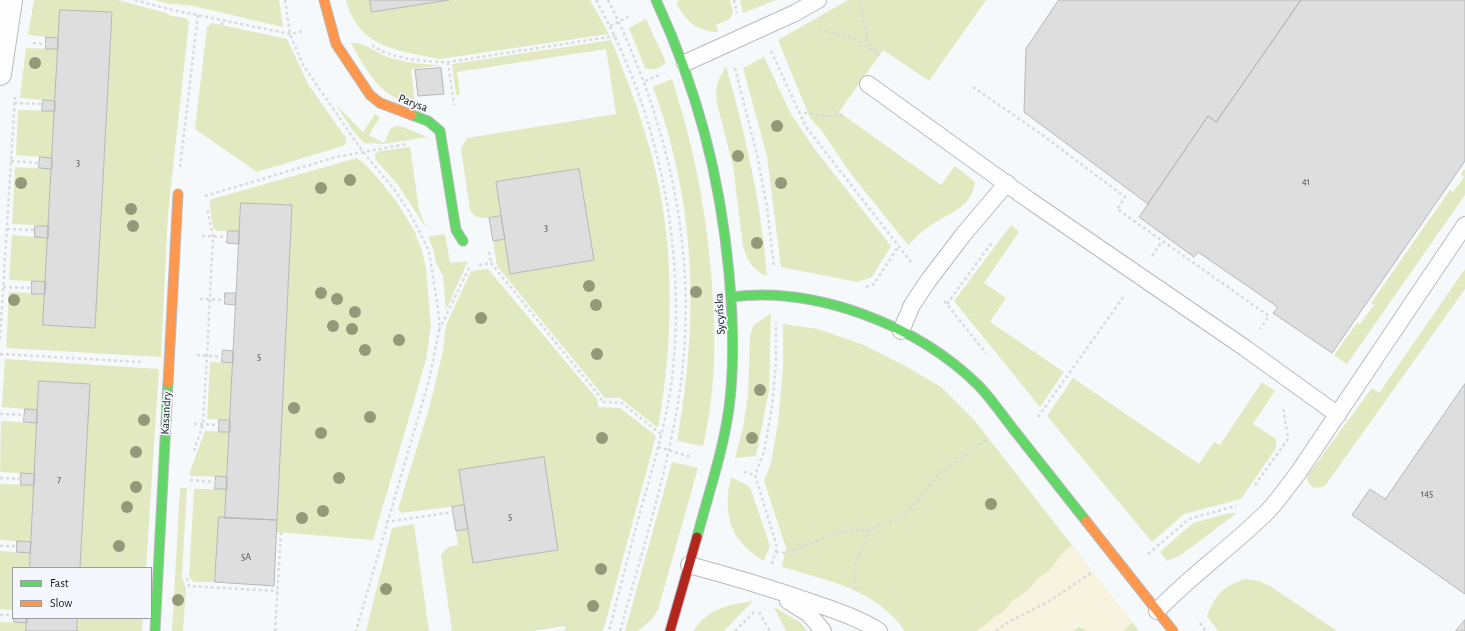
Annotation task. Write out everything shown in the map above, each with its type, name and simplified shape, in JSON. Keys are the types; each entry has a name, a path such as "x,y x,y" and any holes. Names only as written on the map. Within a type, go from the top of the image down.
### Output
{"street":[{"path":"0,74 11,0"},
{"name":"Parysa","path":"324,0 329,25 341,53 370,95 380,103 435,125 440,131 456,230 463,242"},
{"name":"Sycyńska","path":"656,0 685,63 700,107 715,167 725,229 734,345 726,425 670,631"},
{"name":"Kasandry","path":"155,631 178,194"},
{"path":"731,297 775,295 803,298 857,314 901,331 928,345 979,386 1173,631"}],"lane":[{"path":"685,63 762,29 818,0"},
{"path":"868,84 1029,200 1295,383 1338,415"},
{"path":"901,331 912,305 928,281 963,235 1007,183"},
{"path":"1157,611 1175,592 1268,511 1298,473 1338,415 1465,225"},
{"path":"689,565 765,586 846,614 868,624 878,631"},
{"path":"765,586 809,614 823,631"}],"path":[{"path":"135,0 290,34 329,25"},
{"path":"285,0 290,34 304,65 363,152 393,188 408,210 428,251 436,295 439,331"},
{"path":"596,0 615,36 639,95 656,155 667,208 673,254 675,321 670,386 662,435 609,631"},
{"path":"608,0 636,59 656,113 677,199 684,264 683,354 678,401 666,463 620,631"},
{"path":"815,27 857,40 879,55 868,41 859,0"},
{"path":"198,15 178,194 205,196 336,157 442,138"},
{"path":"222,20 222,25"},
{"path":"762,29 806,127 898,247 928,281 989,356"},
{"path":"334,37 356,33 375,48 390,54 433,62 448,62 615,36"},
{"path":"973,87 1041,134 1125,197 1117,209 1269,316 1256,336"},
{"path":"0,339 15,96"},
{"path":"14,103 43,104"},
{"path":"798,112 828,116 843,115"},
{"path":"11,162 39,163"},
{"path":"193,452 203,424 213,236 210,228 205,196"},
{"path":"7,229 35,230"},
{"path":"947,304 998,234"},
{"path":"1032,413 1037,419 1162,241"},
{"path":"859,289 874,284 898,247"},
{"path":"477,265 491,263 601,398 601,402 622,403 662,435"},
{"path":"356,631 386,522 429,380 439,331 470,266"},
{"path":"3,287 32,288"},
{"path":"0,354 141,362"},
{"path":"1254,487 1288,439 1282,403 1295,383"},
{"path":"0,414 24,416"},
{"path":"776,552 786,553 839,532 869,530 898,518 913,506 937,476 963,455 993,436"},
{"path":"0,478 21,479"},
{"path":"191,480 191,488"},
{"path":"1206,631 1146,555 1157,548 1189,519 1241,505"},
{"path":"386,522 453,512"},
{"path":"856,590 853,581 856,566 869,530"},
{"path":"275,631 281,532"},
{"path":"0,546 17,546"},
{"path":"996,631 1007,623 1051,600 1094,572"},
{"path":"186,576 190,586 278,591"},
{"path":"757,608 770,631"},
{"path":"0,615 12,616"}],"green space":[{"path":"34,0 118,0 166,13 171,16 186,18 189,22 168,213 161,357 6,348 9,292 45,294 44,325 95,328 112,12 61,10 58,38 28,35"},
{"path":"155,0 279,0 283,27 189,5 170,4"},
{"path":"346,0 370,0 373,12 449,0 590,0 609,34 440,59 405,52 380,43 359,27"},
{"path":"680,0 730,0 733,12 730,19 716,25 718,32 703,30 692,24 683,15 676,2"},
{"path":"740,0 776,0 743,13"},
{"path":"848,0 986,0 929,81 883,50 839,112 941,185 955,166 975,182 973,191 964,204 957,210 924,230 908,245 851,174 821,130 810,118 778,40"},
{"path":"646,19 666,62 662,66 654,69 645,68 629,28"},
{"path":"212,23 287,39 308,84 346,138 346,144 257,172 195,129 207,27"},
{"path":"611,40 636,105 652,155 662,203 666,235 669,267 669,332 667,364 658,428 620,398 605,398 497,266 493,241 505,239 510,274 594,260 579,169 496,182 501,216 484,218 476,216 470,210 461,149 467,138 616,114 606,49 457,72 460,94 456,95 452,64"},
{"path":"351,43 360,44 383,55 402,61 444,65 411,69 415,103 403,101 384,90 376,82 362,63"},
{"path":"26,48 58,49 55,101 20,98"},
{"path":"764,57 791,114 816,151 891,246 872,277 857,282 781,267 767,156 743,68"},
{"path":"726,66 752,170 761,222 767,276 758,271 752,265 743,247 733,166 717,104 716,91 718,81"},
{"path":"672,79 692,150 702,198 711,272 714,316 713,381 708,424 703,446 677,441 683,406 690,334 690,263 687,227 674,157 670,139 653,87"},
{"path":"336,105 363,132 375,114 380,117 369,135 384,143 391,128 398,126 427,137 384,144 364,143 353,131"},
{"path":"18,110 55,111 52,158 16,155"},
{"path":"410,147 419,209 426,228 398,185 375,159 375,154 380,151"},
{"path":"357,158 365,164 397,202 415,232 422,251 426,268 431,326 426,360 373,540 276,532 292,205 241,203 239,231 217,231 213,227 209,202 212,199"},
{"path":"15,167 52,169 49,226 12,224"},
{"path":"1465,169 1465,195 1347,364 1334,355 1357,323 1360,324 1374,305 1371,303 1450,190 1453,192 1464,177 1461,174"},
{"path":"1011,225 1019,232 984,283 1006,298 990,322 1064,372 1040,407 954,301"},
{"path":"445,234 450,263 468,261 446,310 443,276 436,263 433,249 428,237"},
{"path":"12,235 48,238 46,282 9,280"},
{"path":"488,269 597,399 598,407 620,408 656,436 602,631 565,631 565,626 533,631 452,631 441,555 448,547 458,545 456,531 468,529 460,470 464,505 401,513 398,509 430,405 443,351 446,325 471,271"},
{"path":"1465,269 1465,289 1325,486 1318,488 1312,487 1308,483 1307,476 1372,388 1379,393"},
{"path":"771,313 769,391 756,456 735,458 743,428 748,395 750,336 754,325"},
{"path":"783,324 818,329 864,345 941,387 975,421 1139,631 905,631 880,605 850,588 782,567 786,548 764,481 771,463 778,422 783,369"},
{"path":"5,359 159,369 146,567 80,567 89,384 39,381 37,410 2,407"},
{"path":"210,362 233,363 230,420 207,419"},
{"path":"1073,378 1199,464 1214,442 1220,445 1262,382 1275,391 1253,424 1276,439 1276,448 1241,499 1184,514 1152,542 1047,416"},
{"path":"1,421 37,423 35,474 0,472"},
{"path":"205,431 230,432 227,477 190,476 190,471"},
{"path":"672,462 698,468 658,610 651,620 638,631 625,631"},
{"path":"731,477 750,487 770,546 764,561 743,545 731,525 728,490"},
{"path":"0,484 34,485 31,542 0,540"},
{"path":"180,488 187,488 182,576 186,589 183,631 172,631"},
{"path":"194,489 227,489 225,518 219,518 215,582 193,582 189,576"},
{"path":"1229,513 1237,513 1181,555 1167,561 1160,552 1193,523"},
{"path":"414,524 429,631 366,631 392,528"},
{"path":"0,551 30,553 30,567 12,567 12,610 0,609"},
{"path":"1245,579 1259,581 1270,586 1337,631 1218,631 1207,616 1214,602 1225,588"},
{"path":"753,601 724,631 693,631 705,617 712,612 727,606"},
{"path":"774,607 801,623 807,631 786,631"},
{"path":"77,619 143,619 142,631 77,631"},
{"path":"0,622 27,623 26,631 0,631"}],"sand":[{"path":"1072,545 1132,622 1124,631 1088,631 1079,627 1073,631 976,631 1003,612 1012,601 1028,590 1039,577 1049,571 1064,551"}],"building":[{"path":"370,0 449,0 372,12"},
{"path":"1059,0 1301,0 1216,122 1208,116 1148,204 1024,112 1026,49"},
{"path":"1301,0 1465,0 1465,161 1332,353 1273,313 1278,307 1198,252 1194,257 1139,217 1208,116 1216,122"},
{"path":"60,10 112,12 95,328 43,325"},
{"path":"46,37 58,38 58,49 46,49"},
{"path":"441,68 444,94 418,96 415,70"},
{"path":"43,100 55,101 55,111 42,111"},
{"path":"40,157 52,158 52,169 39,168"},
{"path":"579,169 594,260 510,274 496,182"},
{"path":"241,203 292,205 277,520 225,518"},
{"path":"501,216 505,239 493,241 489,218"},
{"path":"35,226 49,226 48,238 35,237"},
{"path":"228,231 239,231 239,244 227,243"},
{"path":"32,281 46,282 45,294 32,294"},
{"path":"225,293 236,293 235,305 225,304"},
{"path":"223,350 233,351 233,363 222,362"},
{"path":"39,381 90,384 80,567 30,567"},
{"path":"1465,384 1465,594 1352,515 1370,489 1385,499"},
{"path":"25,409 37,410 37,423 24,422"},
{"path":"219,420 230,420 230,432 219,432"},
{"path":"544,457 558,550 473,563 459,470"},
{"path":"21,473 35,474 34,485 21,485"},
{"path":"216,476 227,477 227,489 215,489"},
{"path":"464,505 468,529 456,531 452,507"},
{"path":"219,517 277,520 274,586 215,582"},
{"path":"17,541 31,542 30,553 17,552"},
{"path":"14,619 27,619 27,623 14,622"},
{"path":"27,619 77,619 77,631 26,631"},
{"path":"1465,620 1465,631 1456,631"}],"traffic: fast":[{"path":"656,0 671,33 683,66 695,100 704,133 720,202 729,273 733,357 729,408 719,457 697,537"},
{"path":"412,115 428,121 440,131 456,230 463,241"},
{"path":"731,297 764,295 797,298 830,304 864,314 926,344 953,364 983,390 1086,521"},
{"path":"155,631 168,383"}],"traffic: slow":[{"path":"324,0 336,44 370,95 380,103 412,115"},
{"path":"168,383 178,194"},
{"path":"1086,521 1173,631"}],"traffic: jam":[{"path":"670,631 697,537"}]}
